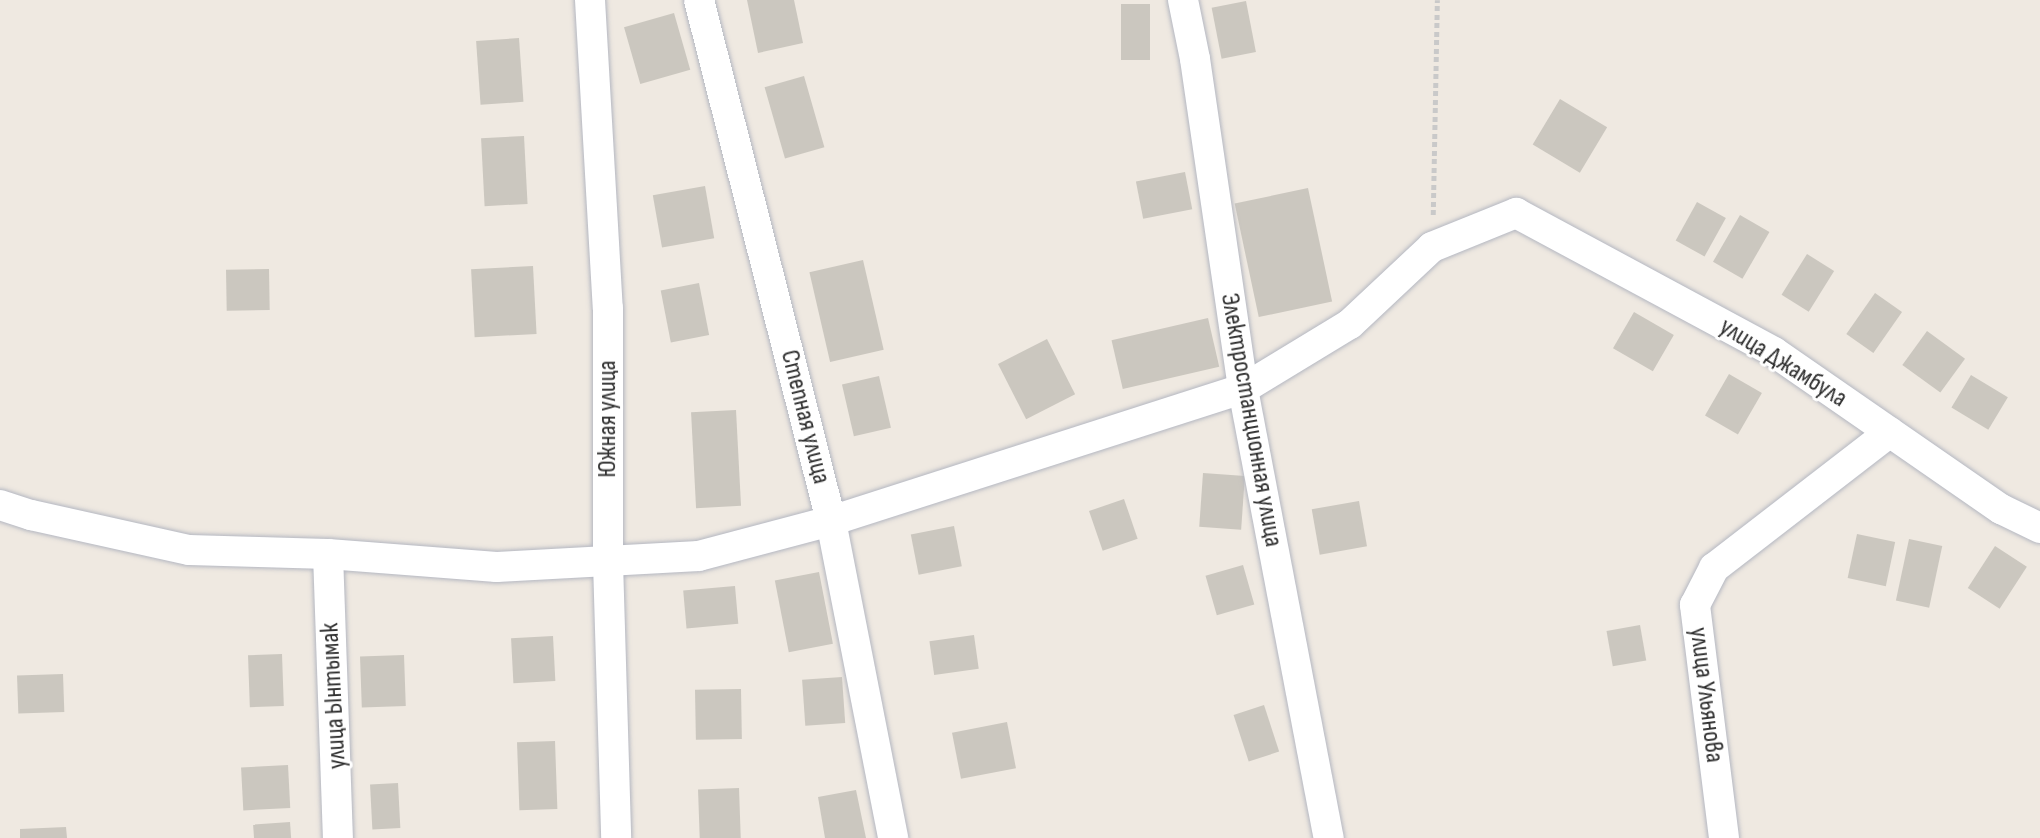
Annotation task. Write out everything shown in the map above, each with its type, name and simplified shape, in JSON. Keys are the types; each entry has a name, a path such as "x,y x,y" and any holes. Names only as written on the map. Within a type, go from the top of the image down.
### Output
{"street":[{"name":"Южная улица","path":"590,0 608,308 608,562 616,838"},
{"name":"Степная улица","path":"699,0 831,521 893,838"},
{"name":"Электростанционная улица","path":"1183,0 1195,59 1243,389 1329,838"},
{"name":"улица Джамбула","path":"1432,247 1516,213 1774,352 2001,509 2040,528"},
{"path":"0,505 31,516 189,550 328,554 497,567 699,556 831,521 1243,389 1350,324 1432,247"},
{"name":"улица Ульянова","path":"1724,838 1695,605 1714,568 1890,432"},
{"name":"улица Ынтымак","path":"328,554 338,838"}],"path":[{"path":"1432,247 1437,0"}],"building":[{"path":"747,0 794,0 803,43 758,53"},
{"path":"1246,1 1256,52 1222,59 1212,8"},
{"path":"1121,4 1150,4 1150,60 1121,60"},
{"path":"674,13 690,70 640,84 624,27"},
{"path":"519,38 523,102 481,105 476,41"},
{"path":"804,76 824,147 785,158 765,87"},
{"path":"1560,99 1607,127 1580,173 1533,144"},
{"path":"524,136 528,204 485,206 481,138"},
{"path":"1185,172 1192,209 1143,219 1136,182"},
{"path":"705,186 714,238 662,247 653,195"},
{"path":"1308,188 1332,301 1259,317 1235,204"},
{"path":"1697,202 1726,218 1705,256 1676,240"},
{"path":"1740,215 1769,232 1742,279 1713,262"},
{"path":"1807,254 1834,271 1809,312 1782,295"},
{"path":"863,260 884,350 830,362 809,272"},
{"path":"533,266 537,334 475,337 471,269"},
{"path":"269,269 270,310 227,311 226,270"},
{"path":"699,283 709,335 671,342 661,290"},
{"path":"1875,293 1902,312 1873,353 1846,334"},
{"path":"1634,312 1674,335 1653,371 1613,348"},
{"path":"1208,318 1219,367 1123,389 1112,340"},
{"path":"1927,331 1965,359 1940,393 1902,365"},
{"path":"1047,339 1075,394 1026,419 998,364"},
{"path":"1729,374 1762,393 1738,435 1705,416"},
{"path":"1971,375 2008,397 1988,430 1951,408"},
{"path":"879,376 891,428 854,436 842,385"},
{"path":"736,410 741,506 696,508 691,412"},
{"path":"1203,473 1245,476 1241,530 1199,527"},
{"path":"1124,499 1138,539 1103,551 1089,511"},
{"path":"1359,501 1367,546 1320,555 1312,509"},
{"path":"954,526 962,566 919,575 911,534"},
{"path":"1857,534 1895,542 1886,586 1848,578"},
{"path":"1909,539 1942,546 1929,608 1896,601"},
{"path":"1995,546 2027,567 2000,609 1968,588"},
{"path":"1243,565 1254,604 1217,615 1206,576"},
{"path":"819,572 833,644 789,652 775,581"},
{"path":"735,586 738,624 687,628 683,591"},
{"path":"1640,625 1646,660 1613,666 1607,631"},
{"path":"974,635 979,669 934,675 929,641"},
{"path":"553,636 555,681 513,683 511,638"},
{"path":"282,654 284,706 250,707 248,655"},
{"path":"404,655 406,706 362,708 360,657"},
{"path":"63,674 64,712 18,714 17,676"},
{"path":"842,677 845,723 805,726 802,680"},
{"path":"741,689 742,739 696,740 695,690"},
{"path":"1264,705 1279,752 1249,761 1234,715"},
{"path":"1007,722 1016,768 961,779 952,733"},
{"path":"555,741 557,809 519,810 517,742"},
{"path":"288,765 290,808 243,810 241,767"},
{"path":"398,783 400,828 372,829 370,784"},
{"path":"739,788 741,838 700,838 698,789"},
{"path":"856,790 866,838 825,838 818,797"},
{"path":"290,822 291,838 254,838 253,825"},
{"path":"66,827 67,838 20,838 20,829"}]}
